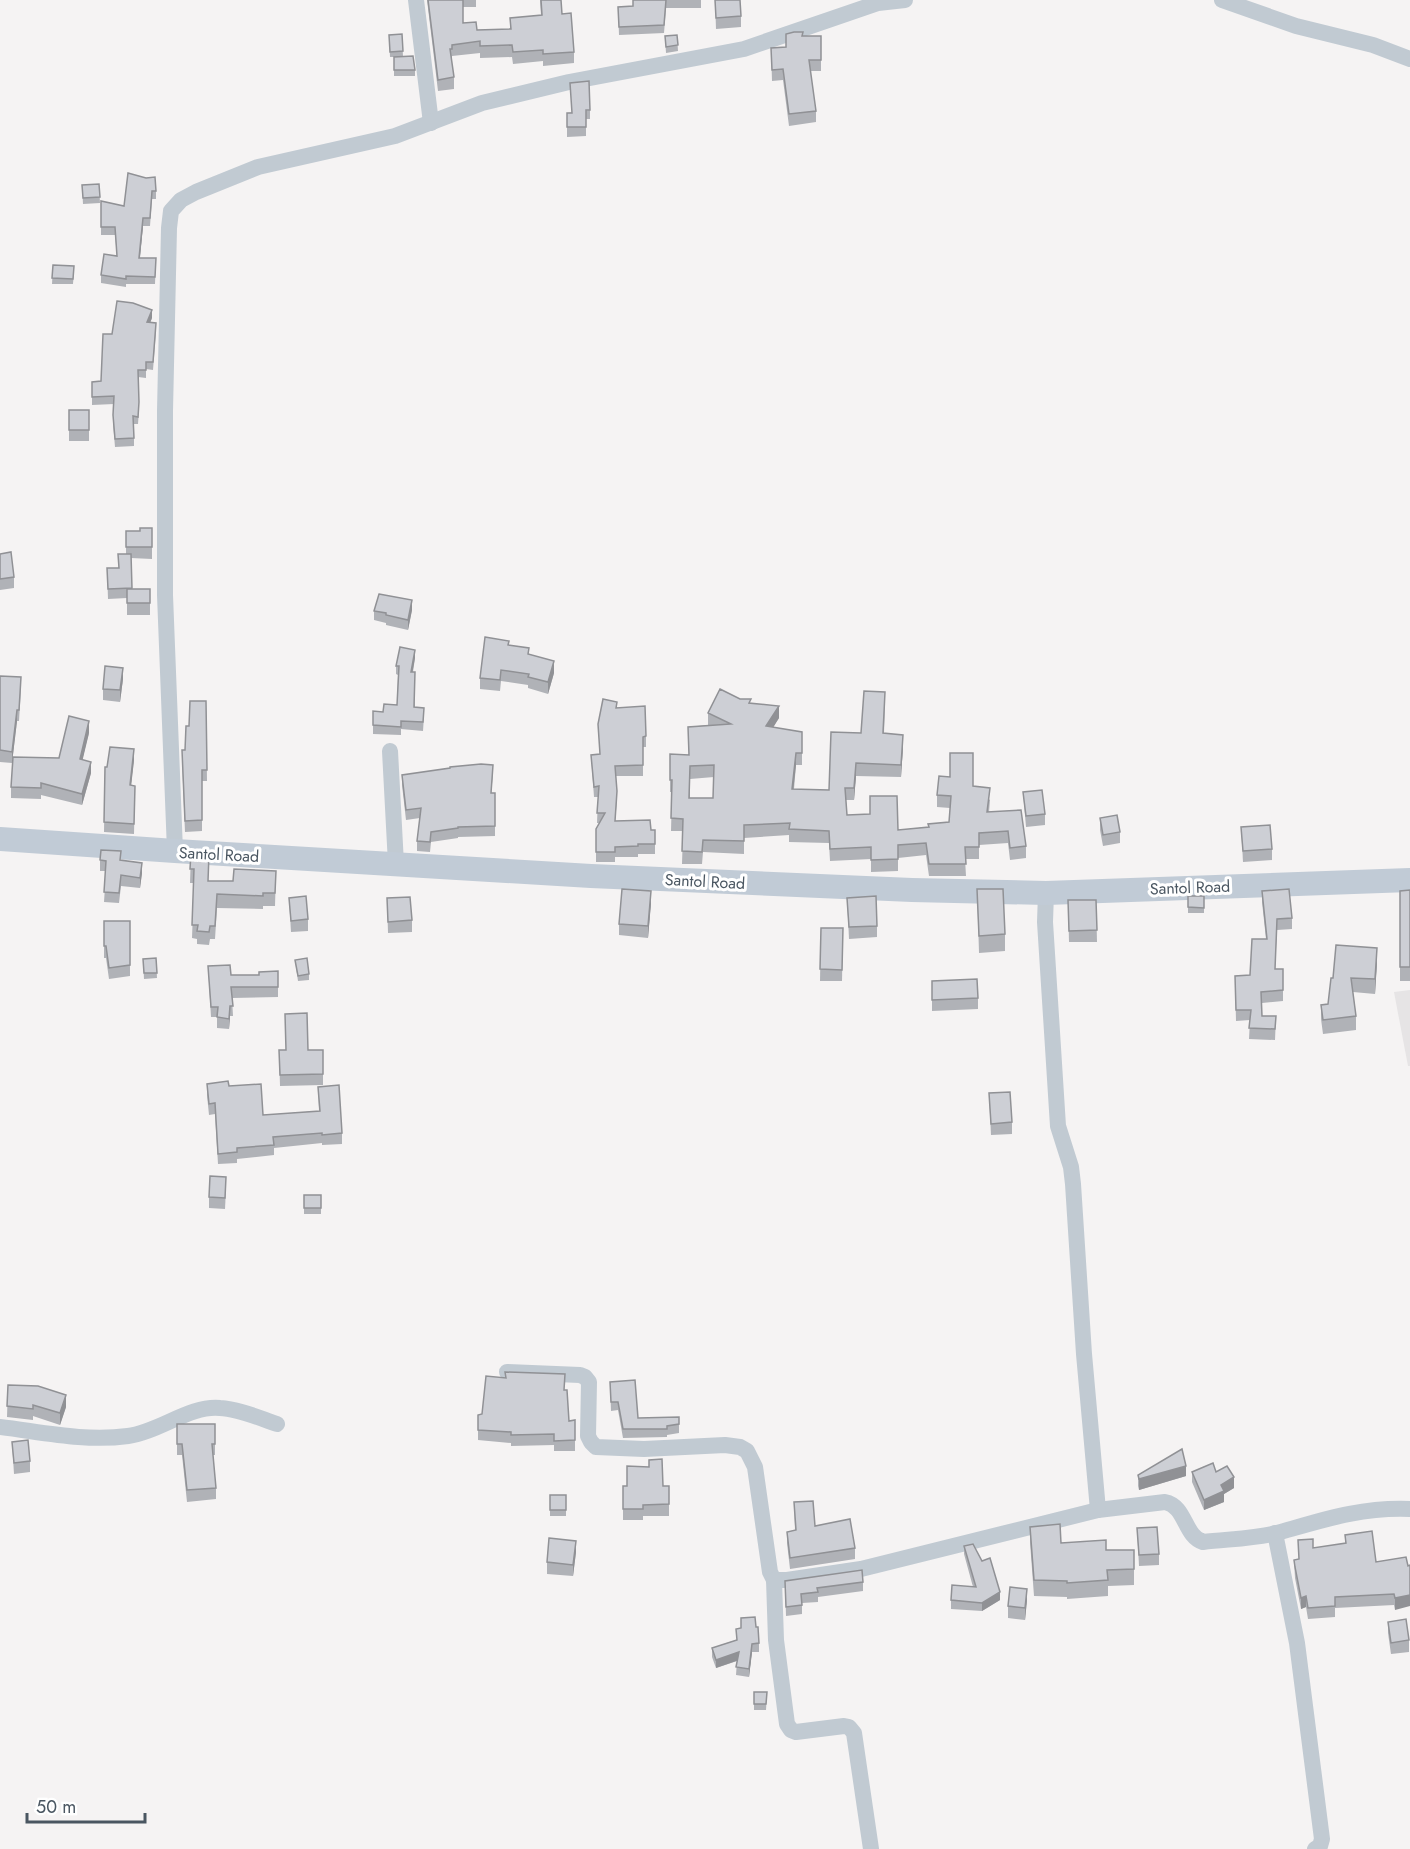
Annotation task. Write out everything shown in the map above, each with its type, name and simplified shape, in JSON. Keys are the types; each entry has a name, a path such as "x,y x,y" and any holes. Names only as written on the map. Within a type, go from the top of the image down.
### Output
{"main road":[{"name":"Santol Road","path":"0,839 591,876 901,890 1047,893 1410,880"}],"street":[{"path":"416,0 431,123"},
{"path":"175,851 165,595 165,411 171,211 181,200 196,192 258,167 395,136 482,102 568,82 744,49 878,3 905,0"},
{"path":"1222,0 1296,26 1373,45 1410,59"},
{"path":"390,751 396,864"},
{"path":"1047,893 1045,922 1058,1126 1069,1159 1073,1184 1081,1275 1084,1353 1098,1510"},
{"path":"507,1372 585,1377 589,1382 588,1436 596,1447 644,1449 725,1445 740,1447 747,1451 755,1467 770,1572 774,1580 776,1640 787,1724 790,1730 796,1732 844,1726 849,1727 854,1733 871,1849"},
{"path":"0,1427 45,1434 126,1437 151,1431 200,1410 217,1407 232,1409 277,1424"},
{"path":"774,1580 861,1569 1098,1510 1170,1503 1178,1509 1194,1537 1203,1542 1275,1533 1352,1512 1387,1508 1410,1509"},
{"path":"1275,1533 1297,1643 1322,1839 1320,1846 1315,1849"}],"shaded area":[{"path":"1410,990 1410,1066 1408,1066 1394,992"}],"building":[{"path":"428,0 463,0 463,23 476,22 477,30 511,29 510,18 542,15 541,0 561,0 562,14 571,13 574,52 543,54 543,50 513,52 512,45 480,46 480,41 452,45 450,49 454,77 438,80"},
{"path":"633,0 666,0 664,25 619,27 618,7 633,6"},
{"path":"715,0 740,0 741,16 716,18"},
{"path":"803,32 802,36 821,36 821,60 809,60 816,111 789,114 783,69 772,70 771,48 786,47 786,34"},
{"path":"402,34 403,51 390,52 389,35"},
{"path":"677,35 678,45 666,47 665,36"},
{"path":"413,56 415,70 394,70 394,57"},
{"path":"589,81 590,110 586,110 586,127 567,127 567,113 572,113 570,83"},
{"path":"128,173 146,178 155,177 156,191 152,191 150,218 143,218 139,258 156,258 155,277 126,276 126,279 101,275 104,254 117,256 115,227 101,227 101,201 124,206"},
{"path":"99,184 100,197 83,198 82,185"},
{"path":"53,265 74,266 73,279 52,278"},
{"path":"117,301 133,303 152,310 147,322 156,323 153,362 146,362 146,370 138,370 139,402 138,417 133,416 134,438 115,439 114,396 92,397 92,382 101,381 103,334 112,334"},
{"path":"69,410 89,410 89,430 69,430"},
{"path":"140,528 152,528 152,547 126,547 126,531 140,531"},
{"path":"11,552 14,577 0,579 0,554"},
{"path":"118,554 131,554 132,588 108,589 107,568 119,568"},
{"path":"127,589 150,589 150,603 127,603"},
{"path":"379,594 412,600 408,620 374,611"},
{"path":"485,637 509,641 508,645 529,648 528,654 554,661 548,682 528,677 529,674 501,670 500,680 480,678"},
{"path":"400,647 415,650 411,672 415,672 414,707 424,708 423,722 401,721 401,727 373,725 373,711 383,712 384,704 397,705 399,666 396,666"},
{"path":"105,666 123,668 120,690 103,689"},
{"path":"0,676 21,677 19,710 17,710 12,752 0,750"},
{"path":"720,689 740,699 751,699 749,703 779,706 766,726 802,732 802,753 796,753 792,789 829,790 831,732 861,733 864,691 885,692 883,733 903,735 901,765 856,763 854,788 845,788 847,815 870,814 870,796 897,796 898,830 929,827 928,824 949,822 951,796 937,795 939,776 950,777 950,753 973,753 973,786 990,788 987,812 1021,810 1026,846 1010,848 1008,831 979,833 979,847 965,847 966,864 929,864 926,843 898,845 898,859 871,860 871,847 830,849 829,831 789,829 790,823 744,825 744,841 703,840 702,852 682,851 683,819 671,818 670,754 689,755 688,727 731,724 708,713","holes":["714,765 713,798 689,798 690,766"]},
{"path":"603,699 617,702 616,708 645,706 646,736 643,737 643,765 615,766 617,791 615,821 650,820 651,830 655,830 655,844 615,847 615,852 596,852 596,829 605,813 597,813 599,786 594,787 591,755 600,754 598,724"},
{"path":"190,701 206,701 207,770 202,770 202,820 185,821 182,750 185,750 186,726 189,726"},
{"path":"69,716 89,721 80,759 91,762 82,794 41,783 41,788 11,787 13,757 59,758"},
{"path":"110,747 134,749 130,785 135,786 134,824 104,822 105,767 107,767"},
{"path":"481,764 493,765 491,793 495,793 495,826 458,827 431,832 430,842 417,841 421,808 406,810 402,775"},
{"path":"1042,790 1045,814 1026,816 1023,792"},
{"path":"1117,815 1120,832 1103,835 1100,818"},
{"path":"1270,825 1272,849 1243,851 1241,827"},
{"path":"101,850 121,851 120,860 142,863 140,878 121,875 119,893 104,892 106,861 100,860"},
{"path":"191,853 209,854 208,881 233,881 234,869 276,871 275,893 263,893 263,896 217,894 215,926 210,926 209,932 197,931 198,925 192,925 194,869 190,869"},
{"path":"622,889 651,891 648,926 619,924"},
{"path":"977,889 1003,889 1005,934 979,936"},
{"path":"1289,889 1292,918 1277,919 1275,969 1283,969 1283,990 1261,992 1262,1016 1276,1016 1275,1029 1249,1028 1251,1010 1236,1010 1235,976 1250,975 1252,939 1267,939 1262,891"},
{"path":"1410,890 1410,967 1400,967 1400,891"},
{"path":"306,896 308,919 291,921 289,898"},
{"path":"876,896 877,926 849,927 847,898"},
{"path":"1188,896 1204,896 1204,908 1188,907"},
{"path":"410,897 412,920 388,922 387,898"},
{"path":"1068,900 1096,900 1097,930 1069,931"},
{"path":"104,921 130,921 130,965 109,968 106,946 104,946"},
{"path":"821,928 843,928 842,970 820,969"},
{"path":"1336,945 1377,948 1375,979 1351,978 1356,1016 1323,1020 1321,1005 1328,1004"},
{"path":"156,958 157,973 144,973 143,959"},
{"path":"307,958 309,974 298,976 295,960"},
{"path":"230,965 231,975 259,975 259,972 278,971 278,987 231,987 233,1006 230,1006 229,1019 217,1017 218,1007 211,1007 208,966"},
{"path":"977,979 978,998 932,1000 932,981"},
{"path":"307,1013 308,1050 323,1050 323,1074 280,1075 279,1050 286,1050 285,1014"},
{"path":"228,1081 229,1086 261,1084 263,1115 320,1111 318,1087 339,1085 342,1133 273,1137 274,1145 237,1148 237,1152 218,1154 215,1103 209,1104 207,1084"},
{"path":"1010,1092 1012,1122 991,1124 989,1093"},
{"path":"210,1176 226,1177 225,1198 209,1197"},
{"path":"304,1195 321,1195 321,1208 304,1208"},
{"path":"505,1372 565,1374 564,1390 567,1390 569,1421 575,1420 575,1440 554,1441 554,1434 511,1435 511,1432 478,1430 478,1415 482,1414 486,1376 506,1378"},
{"path":"635,1380 638,1418 679,1417 679,1424 667,1426 667,1429 623,1429 618,1402 611,1402 610,1382"},
{"path":"8,1385 38,1386 66,1395 60,1413 33,1405 33,1409 7,1406"},
{"path":"177,1424 215,1424 215,1444 212,1444 216,1488 187,1490 182,1444 177,1444"},
{"path":"28,1440 30,1461 14,1463 12,1442"},
{"path":"1182,1449 1186,1466 1139,1479 1138,1475"},
{"path":"662,1459 663,1486 669,1486 669,1504 643,1505 643,1509 623,1509 623,1486 627,1486 627,1466 649,1467 649,1460"},
{"path":"1213,1463 1216,1472 1227,1466 1234,1477 1221,1485 1224,1491 1204,1500 1192,1472"},
{"path":"550,1495 566,1495 566,1510 550,1510"},
{"path":"813,1501 815,1526 850,1519 855,1548 790,1558 787,1532 796,1530 794,1502"},
{"path":"1060,1524 1061,1543 1106,1540 1106,1550 1134,1550 1134,1569 1107,1570 1108,1580 1067,1583 1067,1581 1034,1580 1030,1527"},
{"path":"1157,1527 1159,1554 1139,1555 1137,1528"},
{"path":"1372,1531 1376,1562 1406,1557 1408,1566 1410,1565 1410,1595 1395,1598 1394,1594 1335,1597 1335,1606 1308,1608 1306,1596 1301,1598 1295,1567 1294,1560 1299,1559 1298,1540 1313,1539 1313,1548 1346,1543 1345,1535"},
{"path":"549,1538 576,1541 573,1565 547,1562"},
{"path":"973,1544 982,1561 990,1558 1000,1592 982,1603 951,1600 952,1585 976,1587 964,1546"},
{"path":"862,1570 863,1582 817,1588 818,1592 801,1594 802,1605 786,1607 785,1581"},
{"path":"1010,1587 1027,1589 1025,1608 1008,1606"},
{"path":"755,1617 759,1643 752,1644 749,1669 736,1667 739,1652 716,1660 712,1648 737,1640 736,1629 741,1628 741,1618"},
{"path":"1406,1619 1409,1640 1391,1643 1388,1622"},
{"path":"754,1692 767,1692 766,1704 754,1704"}]}
